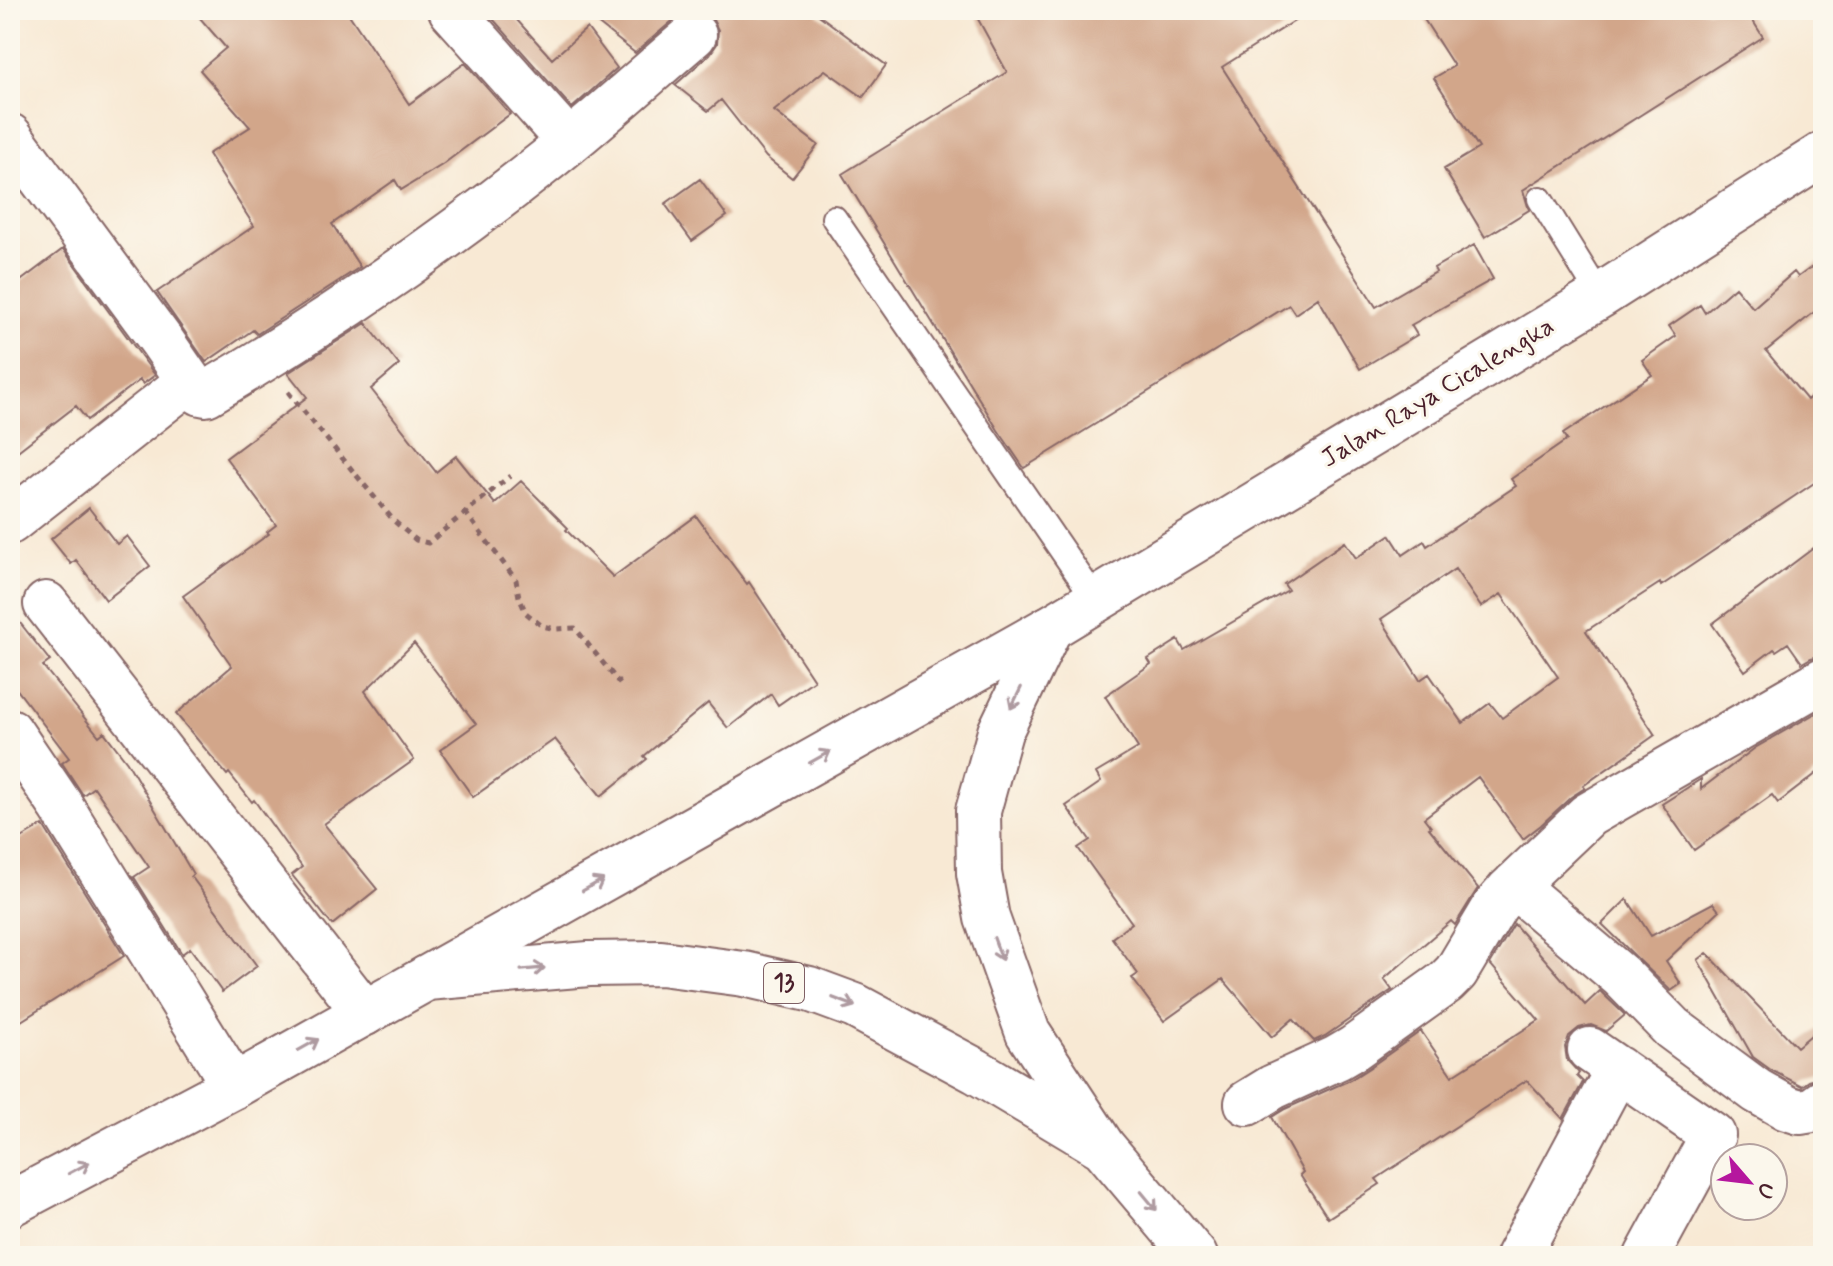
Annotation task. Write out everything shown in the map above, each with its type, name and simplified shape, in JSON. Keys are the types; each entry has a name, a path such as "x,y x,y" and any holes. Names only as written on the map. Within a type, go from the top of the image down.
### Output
{"main road":[{"path":"451,10 569,142"},
{"path":"10,136 189,381 198,391 206,394 391,277 541,165 694,35"},
{"name":"Jalan Raya Cicalengka","path":"427,978 1050,628 1600,296 1823,154"},
{"path":"10,522 189,381"},
{"path":"46,604 365,1013"},
{"path":"1050,628 1000,732 978,811 979,873 987,918 1028,1033 1103,1147"},
{"path":"1247,1103 1354,1048 1446,982 1456,972 1496,905 1588,815 1823,680"},
{"path":"10,731 61,806 234,1086"},
{"path":"1515,884 1622,977 1672,1028 1757,1091 1800,1112 1812,1110 1823,1102"},
{"name":"13","path":"10,1204 234,1086 427,978 589,964 661,963 744,974 809,989 855,1006 976,1071 1103,1147 1195,1256"},
{"path":"1518,1256 1604,1060 1713,1135 1647,1256"}],"lane":[{"path":"1540,199 1600,296"},
{"path":"834,218 1096,600"}],"path":[{"path":"262,360 394,521 416,540 428,543 510,476"},
{"path":"465,512 516,580 526,613 542,626 578,630 620,684"}],"building":[{"path":"193,10 346,10 409,104 465,63 510,114 442,165 401,190 395,180 332,224 360,267 257,334 253,330 206,362 157,292 254,226 208,154 250,127 200,70 226,48"},
{"path":"485,10 508,10 552,59 587,28 617,68 572,108"},
{"path":"581,10 812,10 886,65 863,97 825,70 774,111 818,145 792,178 766,157 721,100 708,111 675,85 717,44 718,30 712,18 702,11 689,11 678,16 635,53"},
{"path":"973,10 1312,10 1222,67 1376,307 1436,272 1434,268 1474,245 1493,279 1411,325 1417,335 1360,369 1318,298 1295,314 1289,305 1024,468 842,174 1007,72"},
{"path":"1418,10 1746,10 1763,37 1523,190 1529,210 1485,237 1444,169 1479,148 1434,78 1454,66"},
{"path":"700,179 727,216 692,241 665,204"},
{"path":"63,249 155,375 143,384 140,380 87,420 76,406 10,457 10,289"},
{"path":"1823,259 1823,305 1766,351 1807,400 1823,386 1823,477 1661,586 1660,583 1586,631 1655,735 1583,786 1585,788 1523,839 1478,777 1424,818 1478,888 1455,925 1451,921 1384,979 1392,990 1325,1036 1314,1041 1293,1019 1272,1037 1223,979 1164,1021 1132,978 1138,974 1112,938 1132,923 1078,848 1090,840 1066,806 1101,782 1096,773 1138,748 1105,696 1151,664 1148,659 1178,640 1184,650 1288,590 1284,584 1345,542 1356,558 1390,535 1403,555 1424,541 1427,546 1516,486 1511,479 1567,440 1563,434 1652,375 1642,360 1676,336 1669,326 1700,305 1705,313 1735,287 1753,308 1794,272 1798,277","holes":["1455,569 1481,607 1501,594 1558,677 1502,718 1490,703 1463,723 1429,674 1420,680 1381,619"]},
{"path":"366,323 399,365 371,389 436,472 456,456 495,504 521,481 613,577 696,516 747,584 749,582 814,680 778,705 771,694 728,728 708,703 601,796 555,739 473,797 440,750 476,724 414,643 365,691 414,760 324,824 377,889 332,925 292,875 302,867 254,800 252,802 229,773 227,775 176,714 232,666 183,596 269,534 267,532 276,525 226,458 307,397 288,373"},
{"path":"89,508 117,544 127,536 150,566 106,600 76,560 71,564 51,539"},
{"path":"1823,541 1823,655 1802,663 1788,643 1776,651 1774,649 1745,671 1712,624"},
{"path":"10,610 50,661 43,666 99,736 104,732 127,762 193,874 191,876 257,966 222,992 190,948 182,954 134,877 149,867 94,787 83,795 62,763 69,758 15,687 10,691"},
{"path":"1823,709 1823,773 1821,770 1778,803 1772,795 1694,850 1662,804 1701,779 1701,789 1755,748"},
{"path":"43,825 124,956 10,1028 10,845"},
{"path":"1627,899 1651,936 1713,903 1719,911 1666,961 1681,984 1671,991 1602,924"},
{"path":"1514,924 1585,1005 1600,991 1625,1015 1606,1031 1591,1025 1579,1028 1569,1036 1565,1047 1567,1060 1583,1082 1563,1119 1527,1080 1376,1179 1380,1184 1328,1218 1300,1175 1303,1172 1272,1117 1350,1080 1421,1031 1452,1076 1539,1020 1490,964"},
{"path":"1707,953 1797,1047 1823,1025 1823,1077 1802,1086 1753,1057 1698,960"}]}
